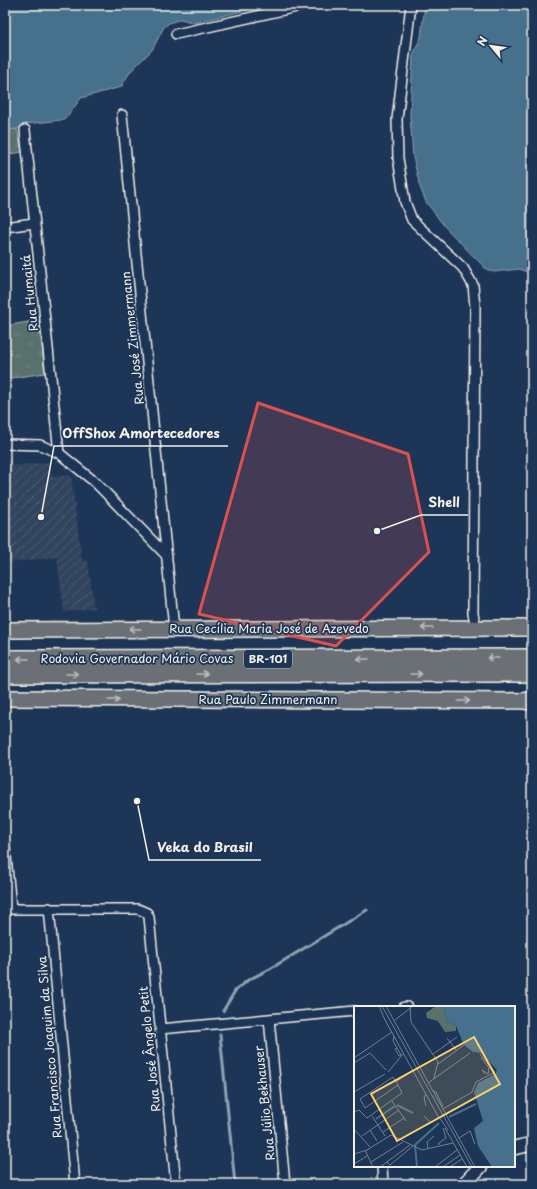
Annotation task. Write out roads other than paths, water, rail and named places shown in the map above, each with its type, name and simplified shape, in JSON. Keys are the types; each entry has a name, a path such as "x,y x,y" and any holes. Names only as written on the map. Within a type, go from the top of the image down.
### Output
{"highway":[{"name":"Rodovia Governador Mário Covas","path":"5,659 532,658"},
{"name":"Rodovia Governador Mário Covas","path":"5,674 532,674"}],"main road":[{"name":"Rua Cecília Maria José de Azevedo","path":"5,630 532,628"},
{"name":"Rua Paulo Zimmermann","path":"5,698 531,701"},
{"path":"515,1148 532,1144"},
{"path":"464,1184 480,1167"}],"street":[{"path":"176,34 306,5"},
{"path":"411,5 397,119 398,158 405,202 412,220 463,268 473,285 475,307 473,613 476,628"},
{"name":"Rua José Zimmermann","path":"122,115 174,629"},
{"name":"Rua Humaitá","path":"24,130 59,453"},
{"path":"5,227 34,223"},
{"path":"5,444 40,446 59,453 88,475 167,556"},
{"path":"5,846 8,908 48,908"},
{"name":"Rua José Ângelo Petit","path":"48,908 138,909 147,913 149,918 176,1184"},
{"name":"Rua Francisco Joaquim da Silva","path":"48,908 75,1184"},
{"path":"160,1029 354,1011"},
{"name":"Rua Júlio Bekhauser","path":"269,1019 285,1184"},
{"path":"382,1167 383,1184"}],"waterway":[{"path":"223,1011 235,991 248,980 270,969 367,910"},
{"path":"220,1034 235,1184"}],"place":[{"name":"OffShox Amortecedores","path":"41,517"},
{"name":"Shell","path":"377,531"},
{"name":"Veka do Brasil","path":"137,801"}]}
